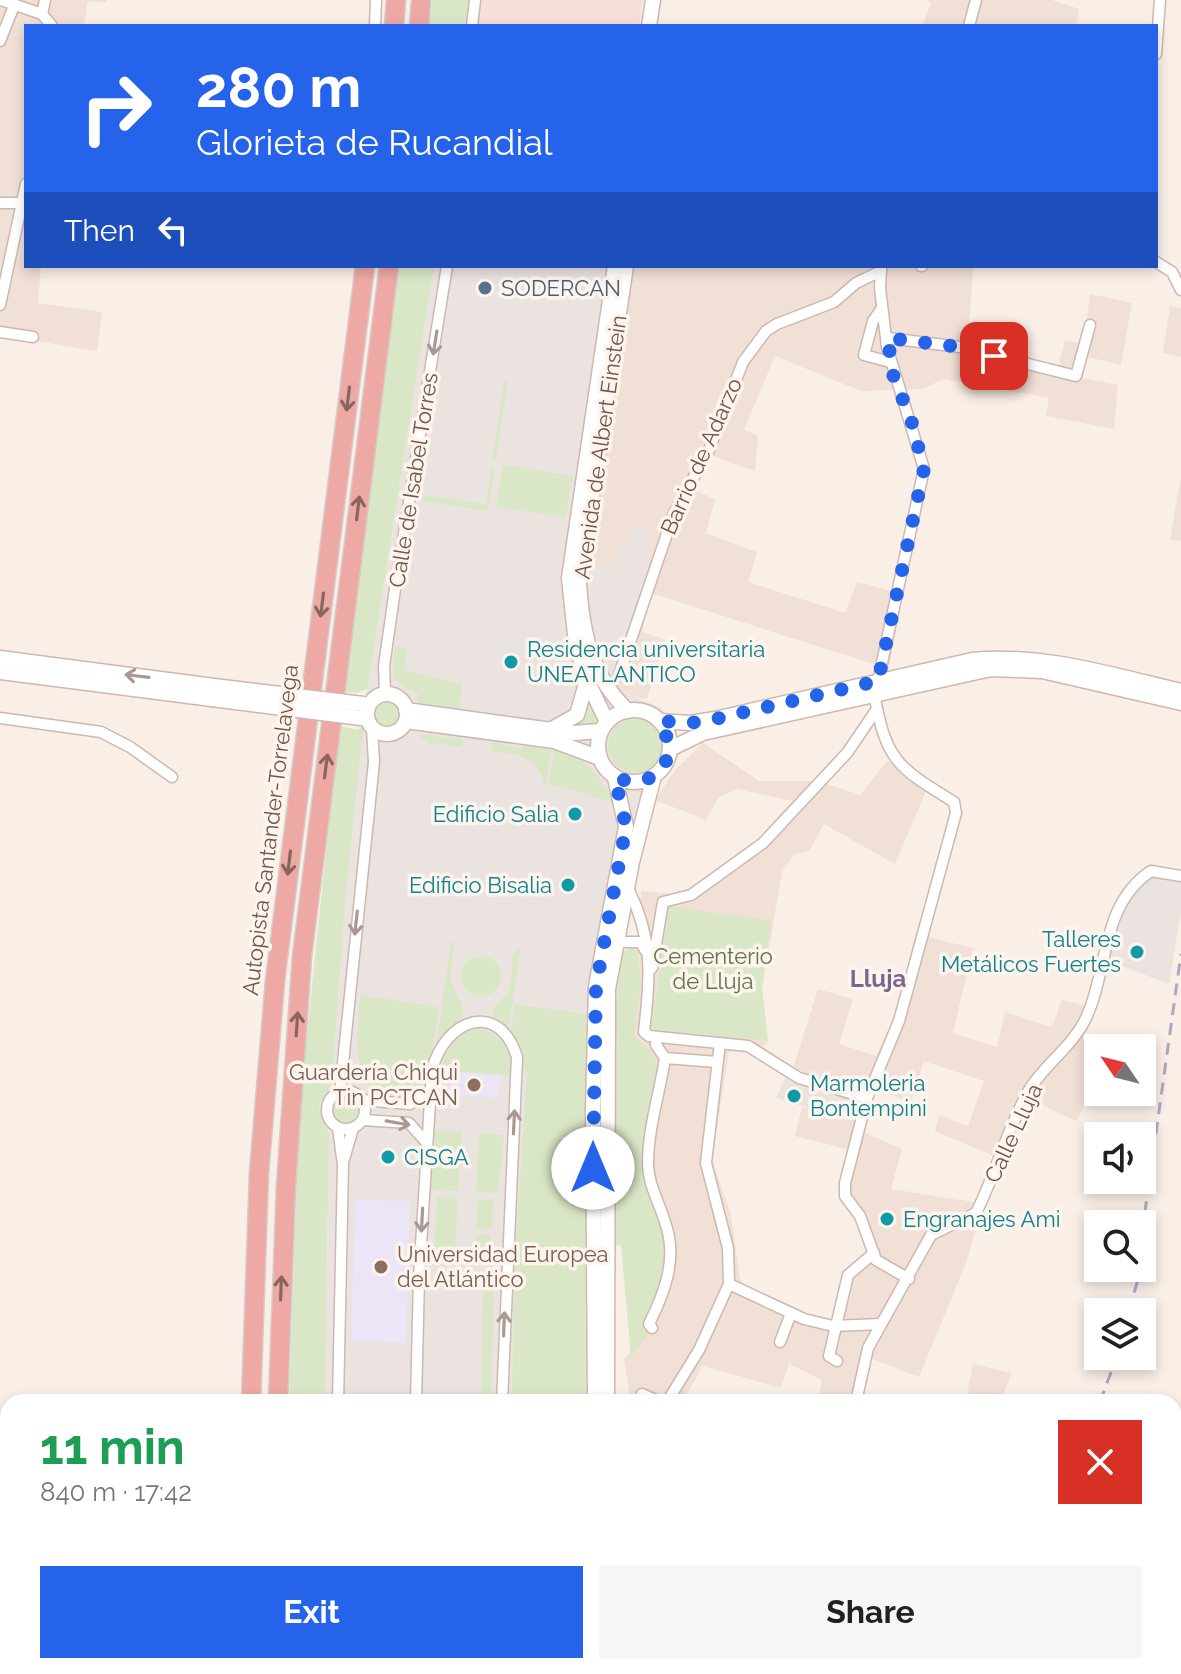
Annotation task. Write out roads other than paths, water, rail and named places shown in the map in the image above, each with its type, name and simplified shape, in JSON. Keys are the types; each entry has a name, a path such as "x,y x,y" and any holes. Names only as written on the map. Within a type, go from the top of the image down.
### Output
{"highway":[{"path":"394,24 396,0"},
{"path":"419,24 421,0"},
{"name":"Autopista Santander-Torrelavega","path":"251,1394 255,1249 270,1030 365,268"},
{"path":"279,1394 286,1186 302,956 389,268"},
{"path":"240,1394 245,1304 270,1030"}],"main road":[{"path":"649,24 653,0"},
{"path":"658,24 661,0"},
{"name":"Avenida de Albert Einstein","path":"603,727 573,629 569,568 615,268"},
{"name":"Avenida de Albert Einstein","path":"626,268 579,583 584,630 599,677 628,711"},
{"path":"670,749 703,733 1000,657 1041,660 1181,703"},
{"path":"0,658 367,715 390,734 406,715"},
{"path":"0,672 213,692"},
{"path":"1092,676 1181,691"},
{"path":"549,730 577,715 587,680"},
{"path":"406,715 549,730 603,727 628,711 644,712 660,721 690,723 876,687"},
{"path":"367,715 385,694 396,696 406,715"},
{"path":"406,715 554,741 600,758 615,778 626,827 596,986 595,1394"},
{"path":"615,778 637,783 654,776 664,766 670,749 669,737 660,721"},
{"path":"600,758 603,727"},
{"path":"607,1394 608,989 627,886 654,776"}],"street":[{"path":"1,0 42,14 50,24"},
{"path":"42,14 45,0"},
{"path":"375,24 376,0"},
{"path":"472,24 475,0"},
{"path":"970,24 976,0"},
{"path":"1158,27 1160,0"},
{"path":"0,41 14,6"},
{"path":"0,305 24,192"},
{"path":"0,203 21,203"},
{"path":"1158,263 1172,272 1181,290"},
{"name":"Calle de Isabel Torres","path":"385,694 384,666 395,589 447,268"},
{"path":"881,268 882,308 890,362 912,423 924,469 876,687 877,709 885,745 892,756 915,779 954,802 956,813 899,1021 867,1098 845,1183 845,1196 860,1216 874,1253 883,1267 909,1279"},
{"name":"Barrio de Adarzo","path":"619,675 674,513 709,450 743,362 766,331 834,302 856,283 881,268"},
{"path":"882,308 873,321 864,355 890,362"},
{"path":"888,338 960,347 1076,376 1090,325"},
{"path":"0,332 33,337"},
{"path":"867,1098 799,1078 748,1046 657,1038 644,1032 663,902 691,895 763,843 847,753 877,709"},
{"path":"340,1092 374,762 367,715"},
{"path":"0,718 101,732 130,747 172,777"},
{"name":"Calle Lluja","path":"858,1394 868,1348 935,1231 967,1221 976,1213 1029,1090 1087,1017 1108,938 1128,892 1151,871 1181,876"},
{"path":"627,886 645,933 652,970"},
{"path":"615,942 641,942 648,955"},
{"path":"416,1394 429,1092 437,1049 449,1034 463,1024 477,1021 492,1025 509,1039 517,1057 502,1394"},
{"path":"652,1328 649,1324 665,1291 670,1267 667,1226 650,1184 648,1164 665,1058 656,1045 657,1038"},
{"path":"672,1394 699,1350 729,1284 728,1248 706,1163 720,1043"},
{"path":"665,1058 717,1062"},
{"path":"340,1394 343,1165 338,1128 328,1117 328,1102 340,1092 354,1093 362,1100 410,1104 429,1092"},
{"path":"362,1100 363,1120"},
{"path":"343,1165 353,1128 363,1120 409,1123 426,1142"},
{"path":"338,1128 353,1128"},
{"path":"837,1361 829,1356 848,1275 874,1253"},
{"path":"729,1284 790,1316 837,1325 881,1324"},
{"path":"780,1342 790,1316"}],"railway":[{"path":"1145,1210 1181,954"},
{"path":"1133,1298 1137,1282"},
{"path":"1103,1394 1112,1370"}],"place":[{"name":"SODERCAN","path":"485,288"},
{"name":"Residencia universitaria UNEATLANTICO","path":"511,662"},
{"name":"Edificio Salia","path":"575,814"},
{"name":"Edificio Bisalia","path":"568,885"},
{"name":"Talleres Metálicos Fuertes","path":"1137,952"},
{"name":"Guardería Chiqui Tin PCTCAN","path":"474,1085"},
{"name":"Marmoleria Bontempini","path":"794,1096"},
{"name":"CISGA","path":"388,1157"},
{"name":"Engranajes Ami","path":"887,1219"},
{"name":"Universidad Europea del Atlántico","path":"381,1267"}],"district":[{"name":"Lluja","path":"878,978"}],"park label":[{"name":"Cementerio de Lluja","path":"713,968"}]}
